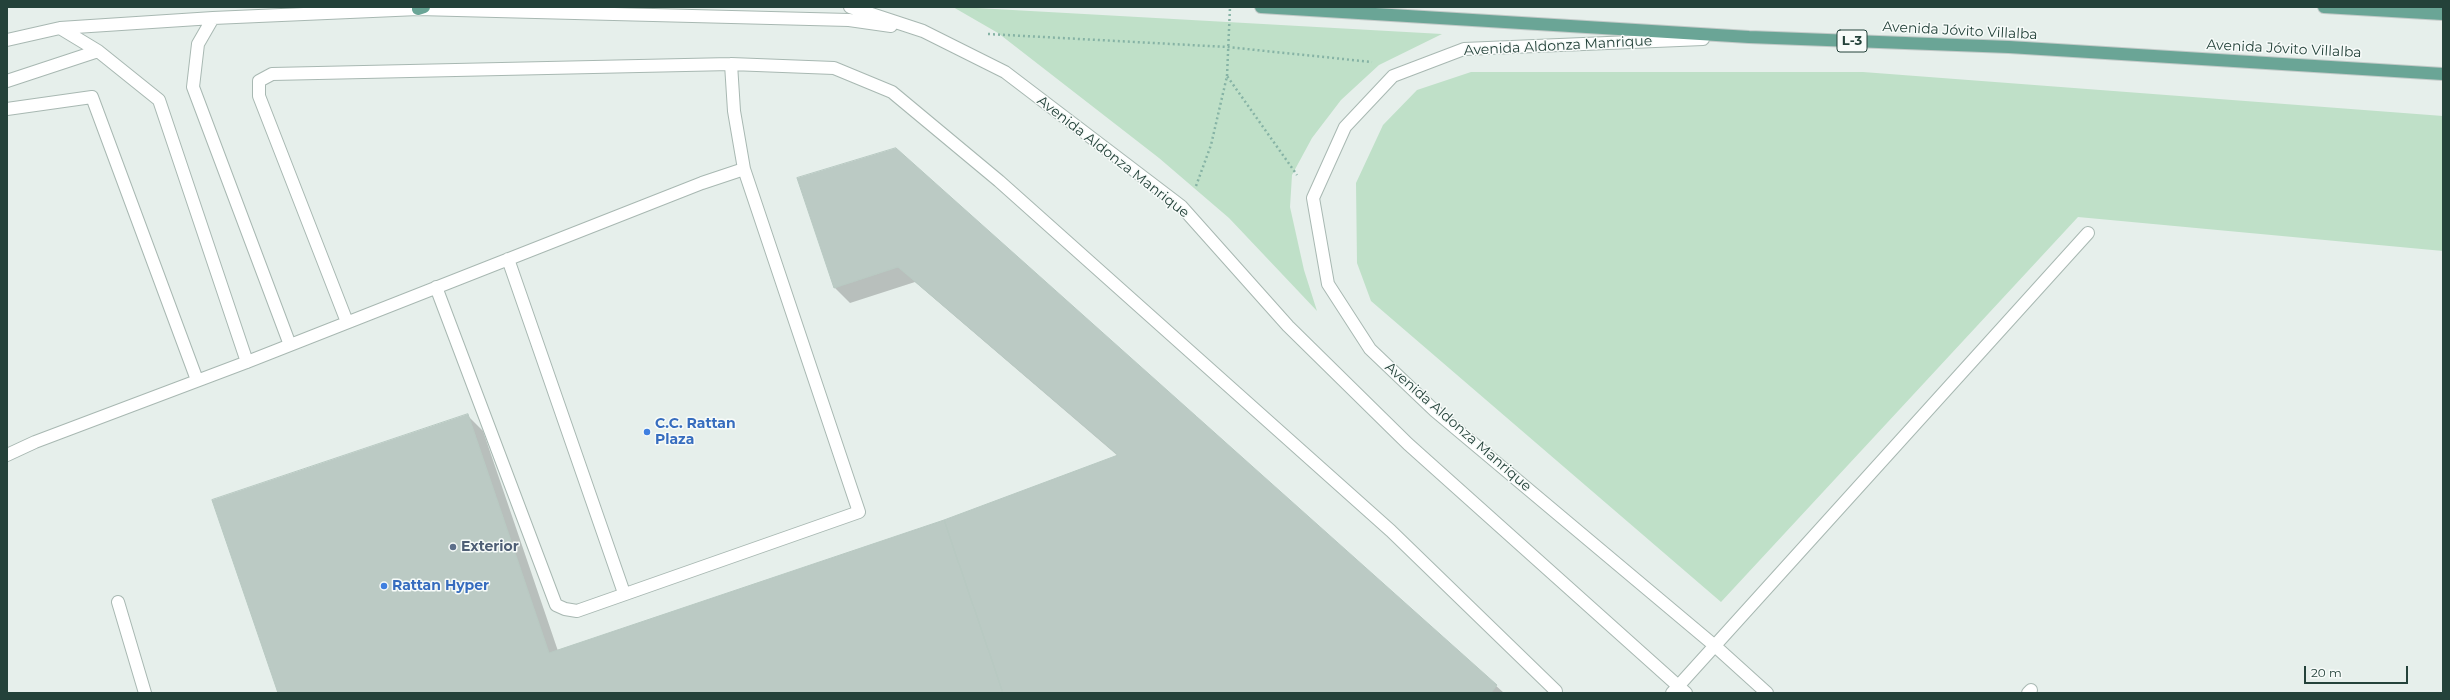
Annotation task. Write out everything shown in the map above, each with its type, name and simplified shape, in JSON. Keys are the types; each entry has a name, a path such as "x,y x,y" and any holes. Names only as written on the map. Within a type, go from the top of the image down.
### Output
{"main road":[{"name":"Avenida Jóvito Villalba","path":"1261,7 1749,36 2009,47 2443,74"},
{"path":"2324,7 2443,14"}],"street":[{"name":"Avenida Aldonza Manrique","path":"850,7 923,31 1005,72 1181,206 1288,326 1408,444 1679,691"},
{"path":"7,40 60,28 213,18 421,8 849,20 923,31"},
{"path":"213,18 198,44 193,87 290,345"},
{"path":"60,28 98,52 159,100 246,362"},
{"name":"Avenida Aldonza Manrique","path":"1749,36 1464,49 1393,76 1345,127 1313,198 1328,284 1370,349 1435,411 1714,646 1766,693"},
{"path":"7,81 98,52"},
{"path":"347,322 259,96 259,81 272,74 731,64 834,68 892,92 999,181 1391,531 1556,691 1554,693"},
{"path":"436,287 556,605 565,609 577,611 624,593 859,512 744,169 734,111 731,64"},
{"path":"7,109 92,98 197,380"},
{"path":"7,455 35,442 290,345 702,183 744,169"},
{"path":"1679,691 1714,646 2088,233"},
{"path":"508,259 624,593"},
{"path":"118,602 145,693"}],"path":[{"path":"1181,206 1194,194 1211,145 1228,76 1230,7"},
{"path":"986,34 1228,47 1379,62"},
{"path":"1228,76 1313,198"}],"green space":[{"path":"953,7 1442,34 1379,65 1341,100 1312,138 1292,175 1290,207 1304,270 1317,311 1229,218 1159,158 998,33"},
{"path":"1471,72 1863,72 2443,116 2443,251 2078,217 1721,602 1371,301 1357,263 1356,183 1383,125 1417,90"}],"building":[{"path":"896,148 1497,685 1491,693 1003,693 944,520 1118,455 898,267 834,288 797,178"},
{"name":"Rattan Hyper","path":"468,414 549,653 944,520 1003,693 278,693 212,500"}],"place":[{"name":"C.C. Rattan Plaza","path":"647,432"},
{"name":"Exterior","path":"453,547"},
{"name":"Rattan Hyper","path":"384,586"}]}
